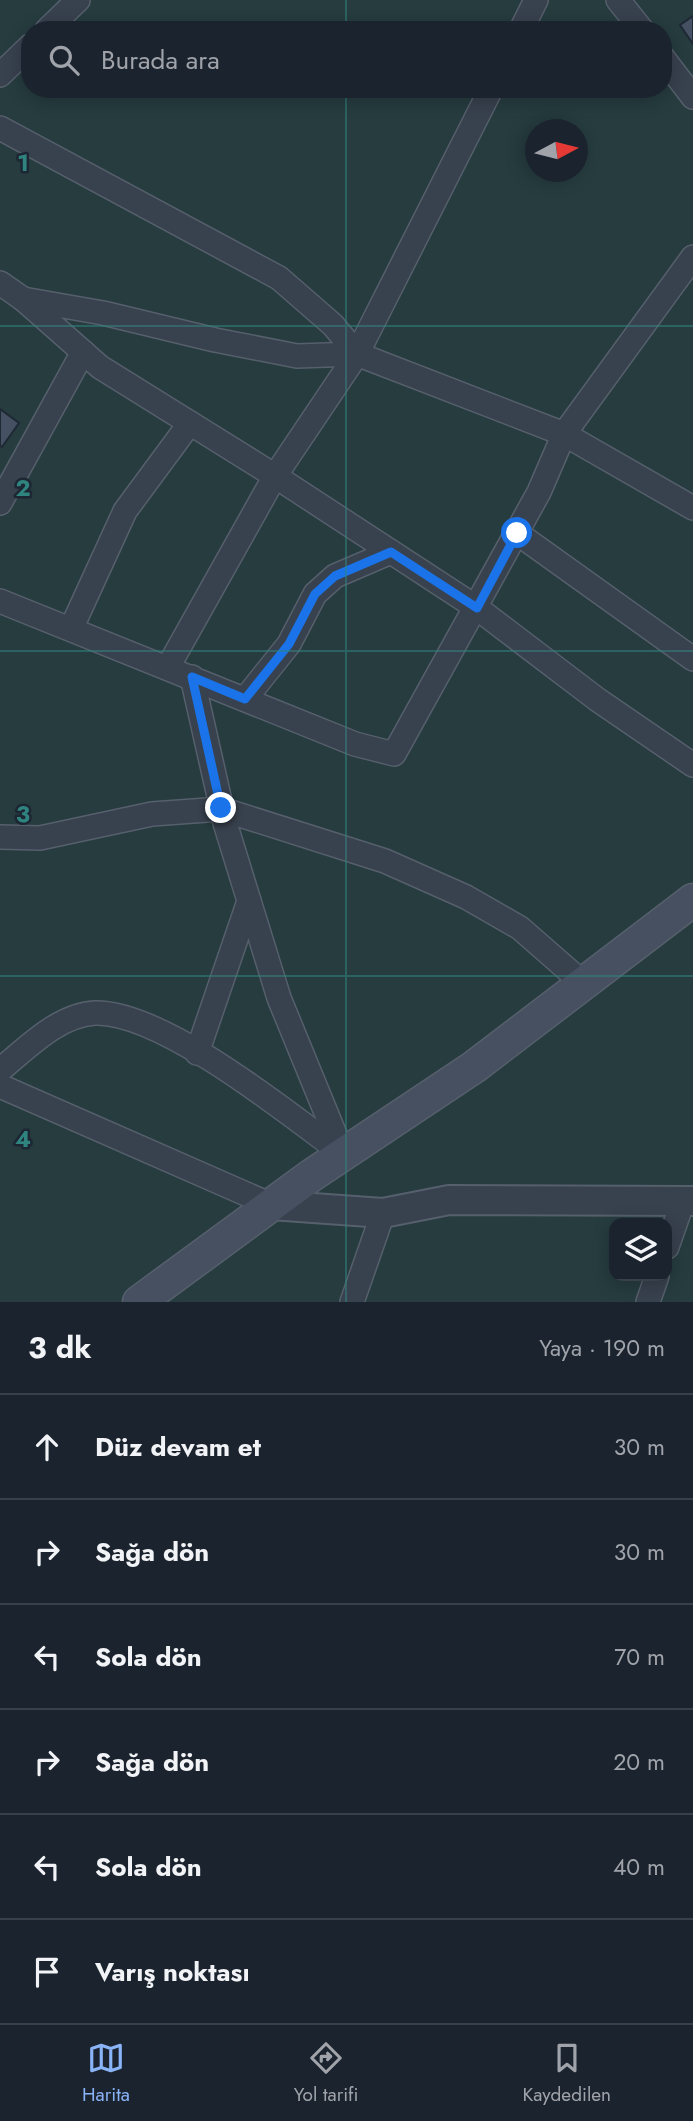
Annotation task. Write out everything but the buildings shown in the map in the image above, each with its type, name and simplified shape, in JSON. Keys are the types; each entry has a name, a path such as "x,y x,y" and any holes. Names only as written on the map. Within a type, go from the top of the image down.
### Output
{"main road":[{"path":"139,1302 343,1154 474,1067 693,900"}],"street":[{"path":"56,21 78,0"},
{"path":"526,21 536,0"},
{"path":"618,0 635,21"},
{"path":"0,75 21,55"},
{"path":"672,70 693,97"},
{"path":"167,667 275,476 357,354 486,98"},
{"path":"0,128 279,278 334,325 357,354"},
{"path":"0,601 355,744 394,754 517,533 564,434 693,257"},
{"path":"9,295 297,356 357,354 564,434 693,508"},
{"path":"9,295 100,367 275,476 477,608 598,701 693,765"},
{"path":"0,502 83,352"},
{"path":"71,629 125,511 190,423"},
{"path":"517,533 693,659"},
{"path":"245,699 289,644 315,594 335,576 391,552"},
{"path":"192,677 221,808 279,998 343,1154"},
{"path":"0,837 40,838 152,814 221,808 385,861 466,897 520,928 584,984"},
{"path":"197,1053 249,901"},
{"path":"0,1070 52,1028 93,1013 117,1016 159,1031 243,1080 343,1154"},
{"path":"0,1086 271,1205 383,1213 449,1200 688,1201 672,1236"},
{"path":"352,1302 383,1213"},
{"path":"648,1302 655,1281"}],"green space":[{"path":"0,0 693,0 693,1302 0,1302"}],"route":[{"path":"221,808 192,677 245,699 289,644 315,594 335,576 391,552 477,608 517,533"}]}
